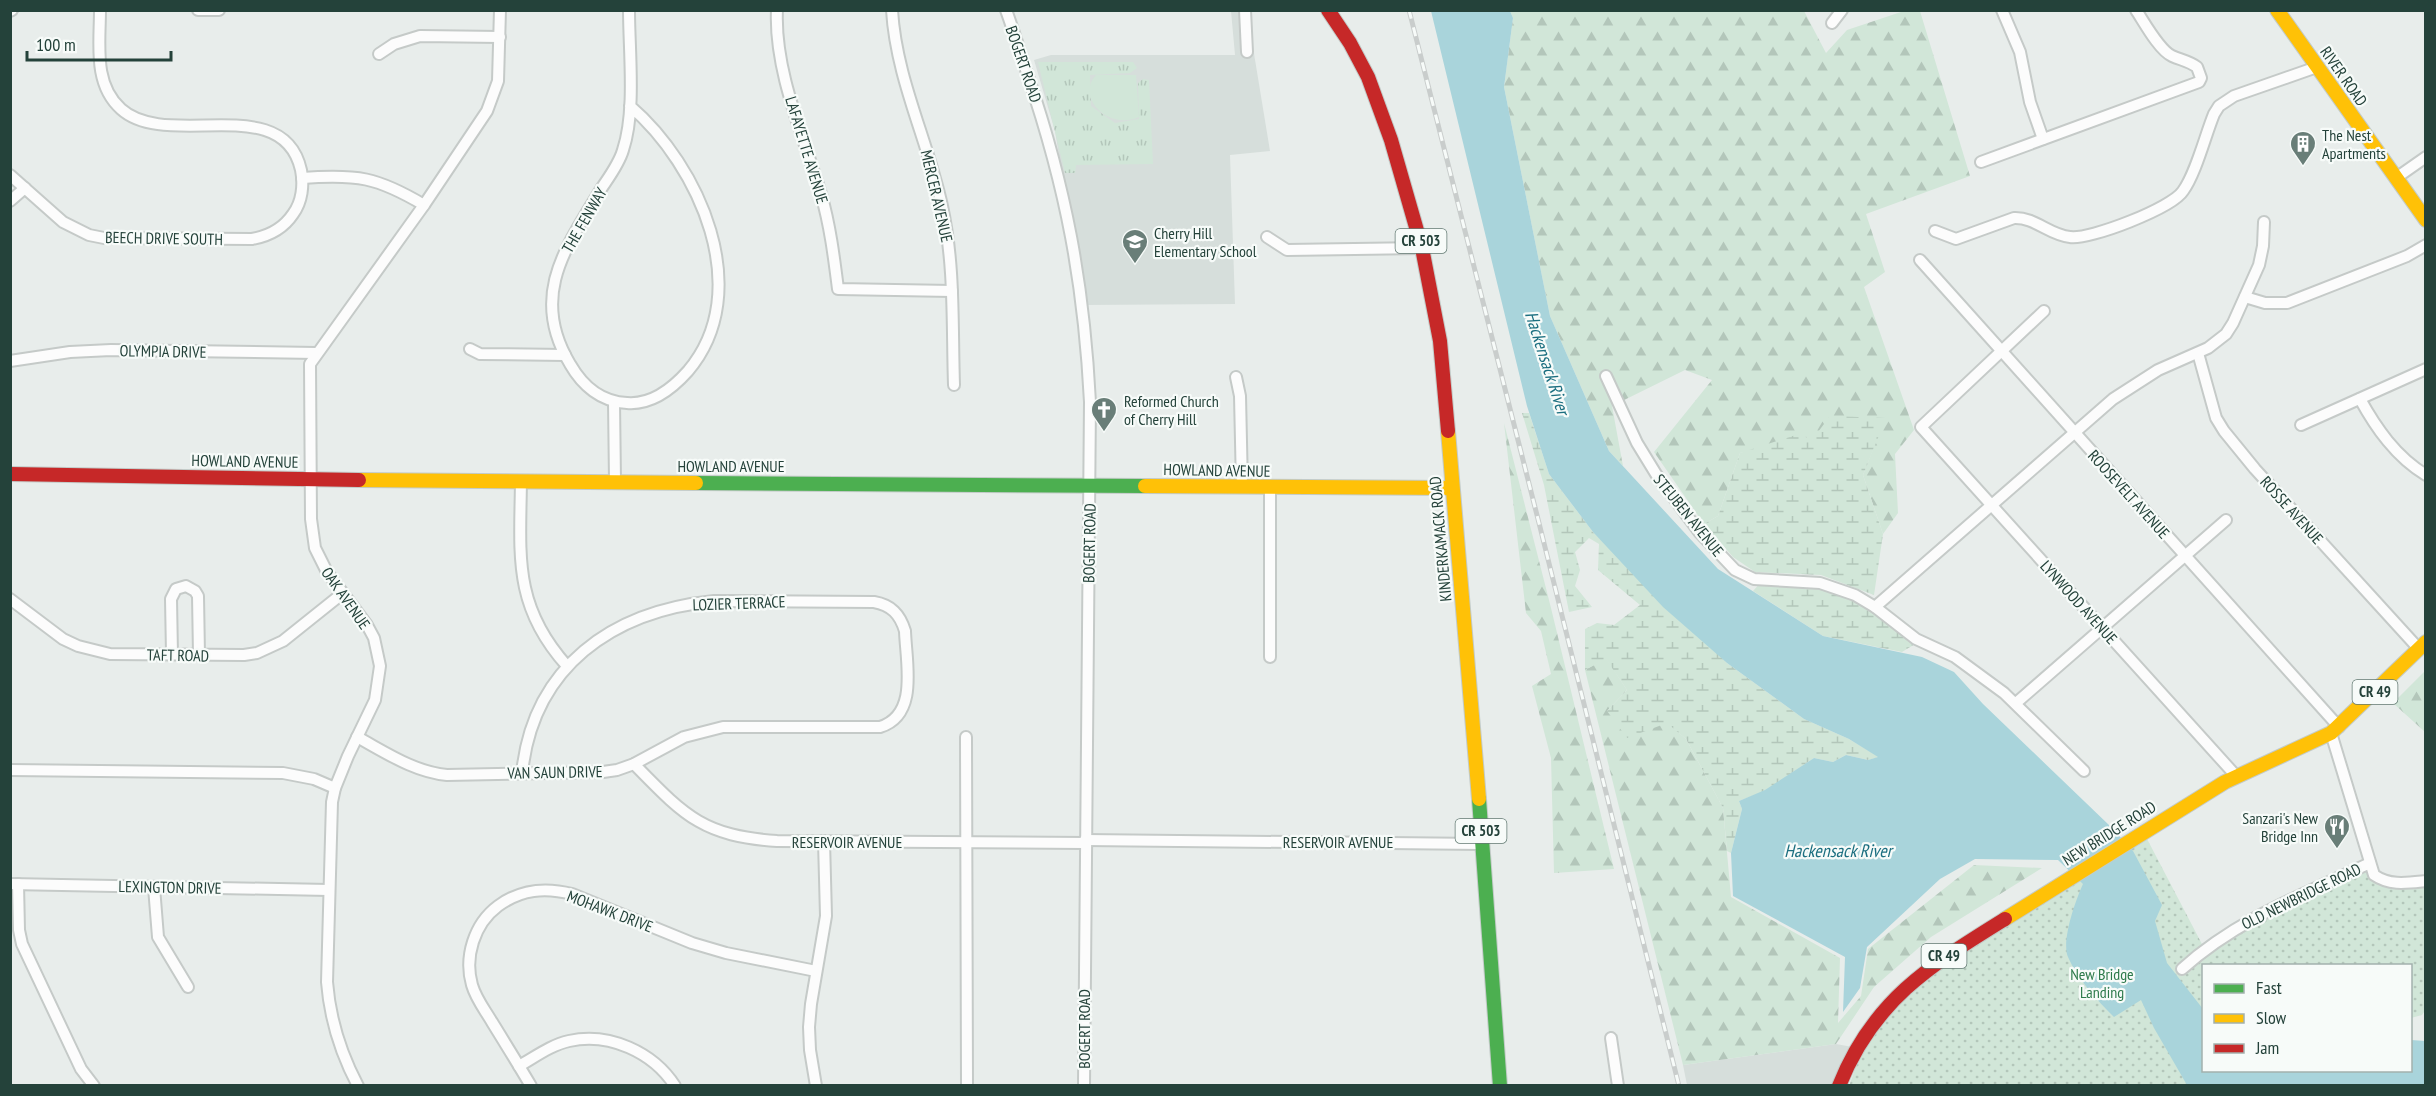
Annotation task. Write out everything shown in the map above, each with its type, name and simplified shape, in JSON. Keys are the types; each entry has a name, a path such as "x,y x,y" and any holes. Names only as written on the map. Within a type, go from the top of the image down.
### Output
{"main road":[{"name":"KINDERKAMACK ROAD","path":"1328,10 1350,43 1371,86 1403,176 1422,248 1433,302 1444,376 1495,999 1500,1086"},
{"name":"RIVER ROAD","path":"2277,10 2426,220"},
{"name":"HOWLAND AVENUE","path":"10,474 1452,489"},
{"name":"NEW BRIDGE ROAD","path":"1839,1086 1848,1064 1876,1020 1914,980 1961,945 2209,792 2335,730 2422,645"}],"street":[{"path":"100,10 100,71 108,94 123,111 132,117 153,124 256,127 267,130 282,139 295,153 302,178 339,176 372,180 394,187 424,205"},
{"path":"198,10 219,10"},
{"name":"OAK AVENUE","path":"355,1085 340,1049 328,1004 332,802 335,788 377,693 380,666 378,651 370,631 323,566 311,534 310,364 488,111 498,81 500,10"},
{"name":"THE FENWAY","path":"614,402 595,393 583,382 564,355 553,313 555,279 566,247 620,159 627,137 630,106 629,10"},
{"name":"LAFAYETTE AVENUE","path":"777,10 779,48 784,73 826,214 838,289 952,291"},
{"name":"MERCER AVENUE","path":"892,10 897,49 942,203 949,244 954,385"},
{"name":"BOGERT ROAD","path":"1006,10 1049,139 1073,240 1087,348 1090,402 1084,1086"},
{"path":"1245,10 1247,52"},
{"path":"1832,23 1842,10"},
{"path":"2002,10 2019,52 2030,102 2043,139"},
{"path":"1981,162 2199,82 2201,78 2198,67 2163,50 2136,10"},
{"path":"379,54 394,44 420,36 500,37"},
{"path":"1935,231 1956,239 2014,218 2021,218 2058,235 2078,238 2098,233 2170,203 2184,189 2219,106 2234,96 2317,67"},
{"path":"615,481 614,402 630,404 656,398 681,380 702,351 715,317 718,299 715,253 710,230 694,186 669,146 630,106"},
{"path":"2396,178 2426,157"},
{"name":"BEECH DRIVE SOUTH","path":"10,175 63,222 89,235 104,238 252,239 272,233 288,220 300,199 302,178"},
{"path":"10,201 25,188"},
{"path":"1875,607 2135,383 2217,342 2226,334 2259,265 2264,222"},
{"path":"1267,237 1287,250 1422,248"},
{"path":"2246,296 2265,303 2287,303 2407,256 2426,245"},
{"name":"ROOSEVELT AVENUE","path":"1920,260 2185,556 2335,730"},
{"path":"2002,352 2044,311"},
{"path":"470,349 480,354 564,355"},
{"name":"OLYMPIA DRIVE","path":"10,361 70,352 111,350 316,353"},
{"name":"LYNWOOD AVENUE","path":"2002,352 1921,427 2237,777"},
{"name":"ROSSE AVENUE","path":"2198,352 2216,418 2224,431 2255,469 2422,645"},
{"path":"2301,425 2426,369"},
{"name":"STEUBEN AVENUE","path":"1606,376 1629,426 1656,474 1694,526 1735,570 1754,579 1820,583 1855,596 1875,607 1916,639 1955,657 1974,670 2016,703 2085,771"},
{"path":"1236,377 1240,396 1242,487"},
{"path":"2360,399 2382,435 2412,465 2426,475"},
{"path":"521,481 520,562 523,581 534,619 549,645 567,666"},
{"path":"1269,487 1270,657"},
{"path":"2016,703 2226,520"},
{"path":"172,654 171,599 176,589 186,586 195,591 198,596 199,655"},
{"name":"TAFT ROAD","path":"10,599 63,639 78,646 110,654 244,655 272,648 342,593"},
{"name":"LOZIER TERRACE","path":"522,773 524,752 536,713 567,666 608,633 628,622 668,608 714,601 874,602 891,608 897,614 905,631 906,698 901,714 895,720"},
{"name":"VAN SAUN DRIVE","path":"357,737 416,769 429,773 447,775 603,772 634,764 684,737 723,727 880,727 895,720"},
{"name":"OLD NEWBRIDGE ROAD","path":"2182,969 2228,932 2370,863 2335,730"},
{"path":"966,737 967,1086"},
{"name":"RESERVOIR AVENUE","path":"634,764 679,808 711,828 746,839 1482,844"},
{"path":"10,770 283,773 314,779 335,788"},
{"path":"816,1086 809,1027 826,916 824,841"},
{"path":"2370,863 2374,875 2384,882 2394,884 2426,881"},
{"path":"14,884 22,944 81,1069 94,1086"},
{"name":"LEXINGTON DRIVE","path":"14,884 329,890"},
{"path":"154,886 158,937 188,987"},
{"name":"MOHAWK DRIVE","path":"531,1086 477,998 470,971 470,956 479,928 494,909 518,895 544,890 572,894 692,943 726,953 816,971"},
{"path":"1611,1038 1618,1086"},
{"path":"519,1066 561,1044 584,1039 598,1040 623,1046 647,1057 660,1067 675,1086"}],"shaded area":[{"path":"1231,11 1247,11 1270,151 1230,155 1235,304 1083,305 1055,131 1034,60 1051,55 1235,55"},
{"path":"1836,1044 1858,1048 1839,1085 1687,1085 1683,1065"}],"green space":[{"path":"1510,11 1804,11 1826,53 1847,30 1904,11 1920,11 1970,176 1866,214 1885,272 1864,287 1914,430 1895,454 1898,513 1883,534 1863,475 1885,418 1812,440 1740,453 1718,516 1704,524 1654,452 1712,380 1685,370 1612,406 1623,466 1609,451 1550,316 1504,87 1513,18"},
{"path":"1038,62 1133,62 1137,68 1130,73 1090,75 1091,106 1115,123 1139,119 1138,83 1143,79 1149,80 1153,164 1076,165 1075,173 1065,173"},
{"path":"1096,75 1136,75 1139,117 1127,120 1116,119 1098,110 1092,102 1090,93 1091,84"},
{"path":"1522,413 1529,413 1549,474 1593,532 1727,663 1804,719 1849,739 1879,757 1868,760 1846,755 1833,762 1814,758 1765,791 1739,801 1742,809 1731,853 1727,851 1723,808 1686,739 1667,723 1627,738 1607,711 1627,690 1606,659 1585,670 1585,629 1597,623 1614,625 1640,605 1598,570 1599,544 1589,538 1575,552 1580,570 1575,586 1592,607 1569,612 1544,485"},
{"path":"1830,416 1886,418 1863,475 1883,534 1874,595 1821,575 1755,572 1733,557 1704,524 1718,516 1740,453 1799,434 1812,440"},
{"path":"1504,423 1614,869 1554,873 1551,758 1532,686 1551,674 1541,631 1526,613"},
{"path":"1762,581 1835,592 1866,604 1915,644 1902,652 1823,636 1753,591"},
{"path":"1606,658 1627,690 1607,711 1668,723 1686,739 1723,808 1731,897 1840,958 1838,1023 1861,996 1868,949 1974,865 2042,868 1931,937 1874,987 1836,1044 1683,1065 1585,670"},
{"path":"2425,671 2425,732 2393,703"},
{"name":"New Bridge Landing","path":"2145,835 2204,948 2370,863 2374,875 2425,881 2426,1009 2422,1015 2412,1018 2412,964 2202,964 2202,1072 2207,1072 2223,1085 1849,1086 1861,1053 1897,1004 1940,963"}],"water":[{"name":"Hackensack River","path":"1431,11 1510,11 1513,18 1504,87 1550,316 1609,451 1718,569 1823,636 1922,657 1954,672 1983,704 2110,826 2133,851 2162,905 2155,921 2167,963 2202,1008 2202,1072 2412,1072 2412,1040 2425,1041 2425,1085 2187,1085 2154,1028 2141,1000 2114,1017 2077,974 2068,957 2066,941 2073,909 2083,884 2058,860 1975,859 1940,879 1867,947 1860,988 1843,1012 1845,957 1733,896 1731,853 1742,809 1739,801 1765,790 1814,758 1833,762 1846,755 1868,760 1878,757 1849,739 1804,719 1727,663 1663,607 1593,532 1549,474 1527,406"}],"railway":[{"path":"1409,10 1679,1086"}],"traffic: fast":[{"path":"696,483 1145,486"},
{"path":"1479,799 1500,1086"}],"traffic: slow":[{"path":"2277,10 2426,220"},
{"path":"1448,431 1479,799"},
{"path":"359,480 696,483"},
{"path":"1145,486 1452,488"},
{"path":"2005,919 2225,782 2331,733 2426,642"}],"traffic: jam":[{"path":"1328,10 1350,43 1368,77 1391,140 1422,248 1440,341 1448,431"},
{"path":"10,474 359,480"},
{"path":"1839,1086 1853,1056 1887,1007 1929,969 2005,919"}],"place":[{"name":"The Nest Apartments","path":"2303,167"},
{"name":"Cherry Hill Elementary School","path":"1135,265"},
{"name":"Reformed Church of Cherry Hill","path":"1104,433"},
{"name":"Sanzari's New Bridge Inn","path":"2337,850"}]}
